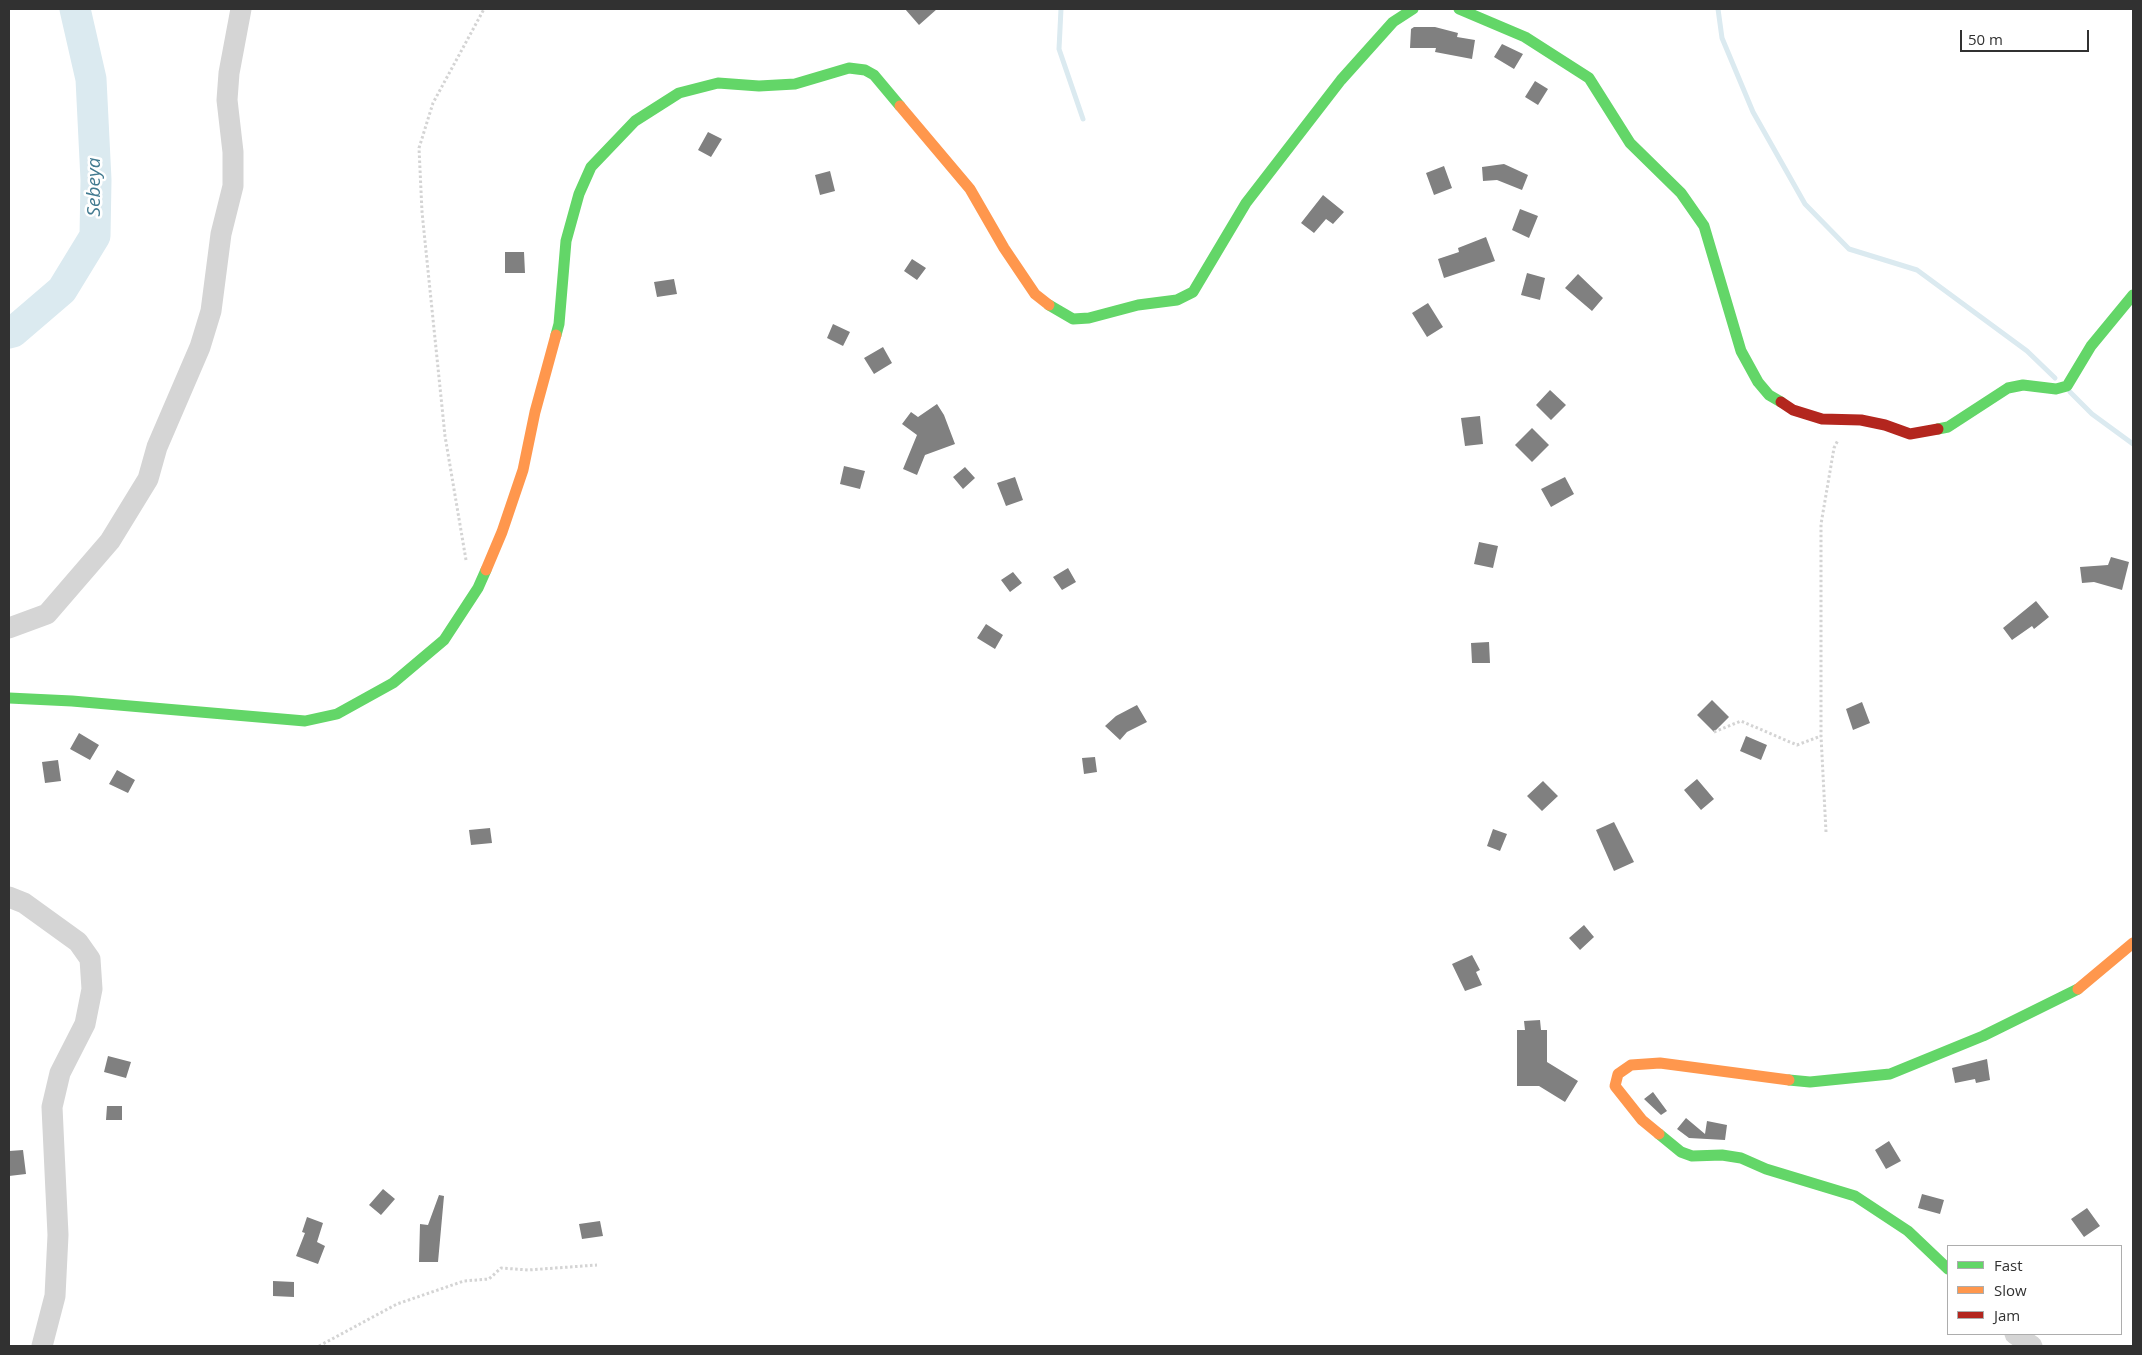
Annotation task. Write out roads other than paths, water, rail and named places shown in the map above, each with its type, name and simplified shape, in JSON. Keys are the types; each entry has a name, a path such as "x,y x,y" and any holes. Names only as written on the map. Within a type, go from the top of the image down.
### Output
{"street":[{"path":"9,628 47,614 110,541 148,479 157,447 200,347 211,311 221,234 233,186 233,152 227,100 229,72 241,9"},
{"path":"9,698 72,701 305,722 336,714 393,683 444,640 472,597 502,532 523,470 535,412 559,324 566,241 579,194 591,167 635,121 680,92 718,83 759,86 795,84 848,68 865,70 874,75 970,189 1004,248 1035,294 1066,316 1073,319 1089,318 1138,305 1177,300 1193,292 1246,203 1341,80 1393,22 1413,9"},
{"path":"1459,9 1525,37 1590,78 1630,143 1682,193 1704,226 1730,320 1741,351 1758,382 1769,395 1792,410 1822,419 1861,420 1885,425 1910,434 1948,427 2008,388 2023,385 2056,389 2068,386 2091,346 2133,295"},
{"path":"9,898 24,903 78,942 90,959 92,989 85,1024 60,1073 52,1107 58,1235 55,1296 42,1346"},
{"path":"1947,1268 1908,1231 1855,1196 1766,1169 1741,1158 1722,1155 1692,1156 1681,1152 1642,1120 1625,1102 1615,1086 1618,1074 1630,1064 1660,1062 1720,1072 1810,1082 1890,1074 1983,1036 2072,993 2133,943"},
{"path":"2016,1335 2032,1346"}],"waterway":[{"name":"Sebeya","path":"9,333 13,332 62,290 95,236 96,180 91,79 75,9"},
{"path":"1061,9 1059,49 1083,119"},
{"path":"1718,9 1722,38 1753,112 1805,204 1849,249 1917,270 2027,351 2055,378"},
{"path":"2070,392 2092,414 2133,444"}]}
